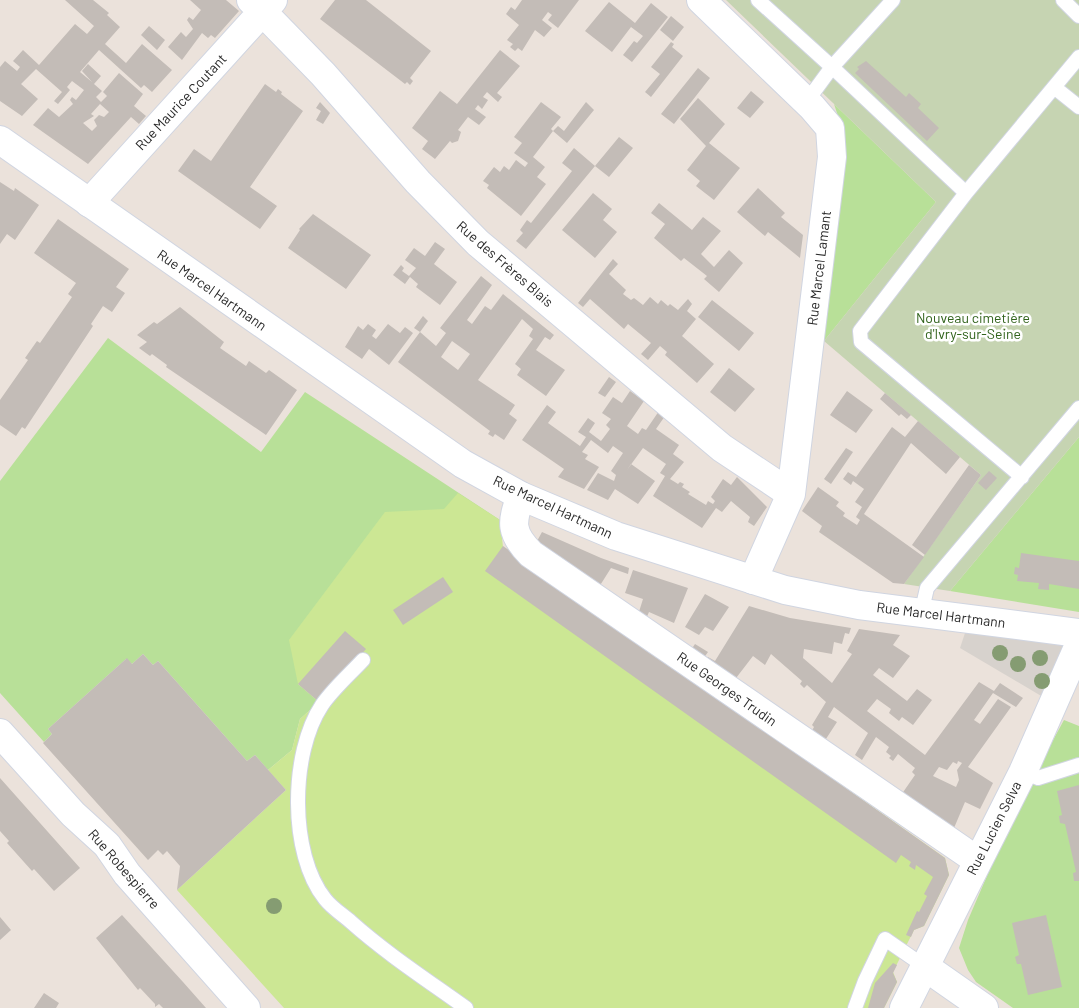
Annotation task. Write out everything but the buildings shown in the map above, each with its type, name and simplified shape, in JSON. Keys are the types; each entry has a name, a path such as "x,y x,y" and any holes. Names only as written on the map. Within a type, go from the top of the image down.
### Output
{"street":[{"name":"Rue Marcel Lamant","path":"701,0 807,101 830,128 832,157 791,494 753,580"},
{"name":"Rue Maurice Coutant","path":"89,203 262,4"},
{"name":"Rue des Frères Blais","path":"262,4 418,182 478,243 722,448 791,494"},
{"name":"Rue Marcel Hartmann","path":"0,140 463,464 521,496 616,536 753,580 859,606 998,621 1079,633"},
{"name":"Rue Georges Trudin","path":"521,496 512,518 518,541 531,554 978,861"},
{"name":"Rue Lucien Selva","path":"904,1008 1023,772 1079,645"},
{"name":"Rue Robespierre","path":"0,732 73,814 106,845 127,874 246,1008"},
{"path":"924,966 984,1008"}],"lane":[{"path":"758,0 966,193"},
{"path":"807,101 832,67 893,0"},
{"path":"1063,0 1079,16"},
{"path":"1022,477 861,342 860,331 966,193 1079,57"},
{"path":"1054,87 1079,106"},
{"path":"921,614 927,588 1079,408"},
{"path":"363,660 322,705 309,734 298,786 299,828 307,867 326,900 372,941 466,1008"},
{"path":"1023,772 1038,778 1079,765"},
{"path":"855,1008 865,981 885,939 924,966"}],"green space":[{"name":"Nouveau cimetière d'Ivry-sur-Seine","path":"726,0 1079,0 1079,437 950,591 904,584 981,475 824,341 936,202"},
{"path":"834,104 936,202 824,341 845,137"},
{"path":"108,338 261,452 305,392 500,520 298,684 319,702 300,719 292,750 268,770 255,755 247,761 158,661 153,665 143,654 132,664 126,659 48,729 52,734 44,742 0,693 0,481"},
{"path":"1079,437 1079,612 950,591"},
{"path":"458,493 500,520 503,547 945,858 949,875 924,926 914,930 893,972 897,982 884,1008 284,1008 177,890 286,790 268,770 292,750 300,719 319,702 298,684 289,640 385,512 444,509"},
{"path":"1064,720 1079,726 1079,1008 1013,1008 976,982 968,970 959,948 968,920 1017,806"}],"shaded area":[{"path":"968,624 1068,645 1048,700 960,648"}]}
